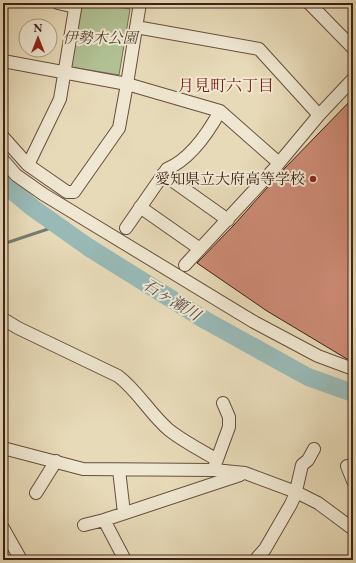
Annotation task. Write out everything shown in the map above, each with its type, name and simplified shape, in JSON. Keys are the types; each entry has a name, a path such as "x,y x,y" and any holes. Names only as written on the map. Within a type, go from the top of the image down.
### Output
{"street":[{"path":"28,165 60,99 65,72 76,5 58,3"},
{"path":"3,137 28,165 67,192 74,192 119,128 128,84 140,3"},
{"path":"309,3 353,48"},
{"path":"136,27 259,49 319,115"},
{"path":"3,61 128,84 220,111 280,163"},
{"path":"185,265 280,163 319,115 353,79"},
{"path":"126,228 167,169 178,164 202,140 220,111"},
{"path":"3,160 16,175 43,194 222,303 318,356 353,369"},
{"path":"163,174 228,220"},
{"path":"140,207 200,249"},
{"path":"3,319 18,328 118,376 128,384 169,430 215,465"},
{"path":"215,465 229,427 229,417 223,403"},
{"path":"3,448 83,469 119,470 215,465 296,492 318,502 353,529"},
{"path":"257,558 265,549 291,504 296,492 302,465 308,460 314,449"},
{"path":"36,494 56,461"},
{"path":"347,466 353,481"},
{"path":"119,470 124,514"},
{"path":"84,525 124,514 244,474"},
{"path":"104,520 125,560"},
{"path":"3,531 21,560"}],"green space":[{"name":"伊勢木公園","path":"82,3 100,3 130,9 119,75 71,67"}],"building":[{"name":"愛知県立大府高等学校","path":"353,98 353,361 347,359 267,311 197,263 234,225 285,168"}],"waterway":[{"name":"石ヶ瀬川","path":"3,183 33,208 88,247 205,320 308,377 353,393"},
{"path":"3,244 57,226"}],"place":[{"name":"愛知県立大府高等学校","path":"313,179"}],"district":[{"name":"月見町六丁目","path":"226,85"}]}
